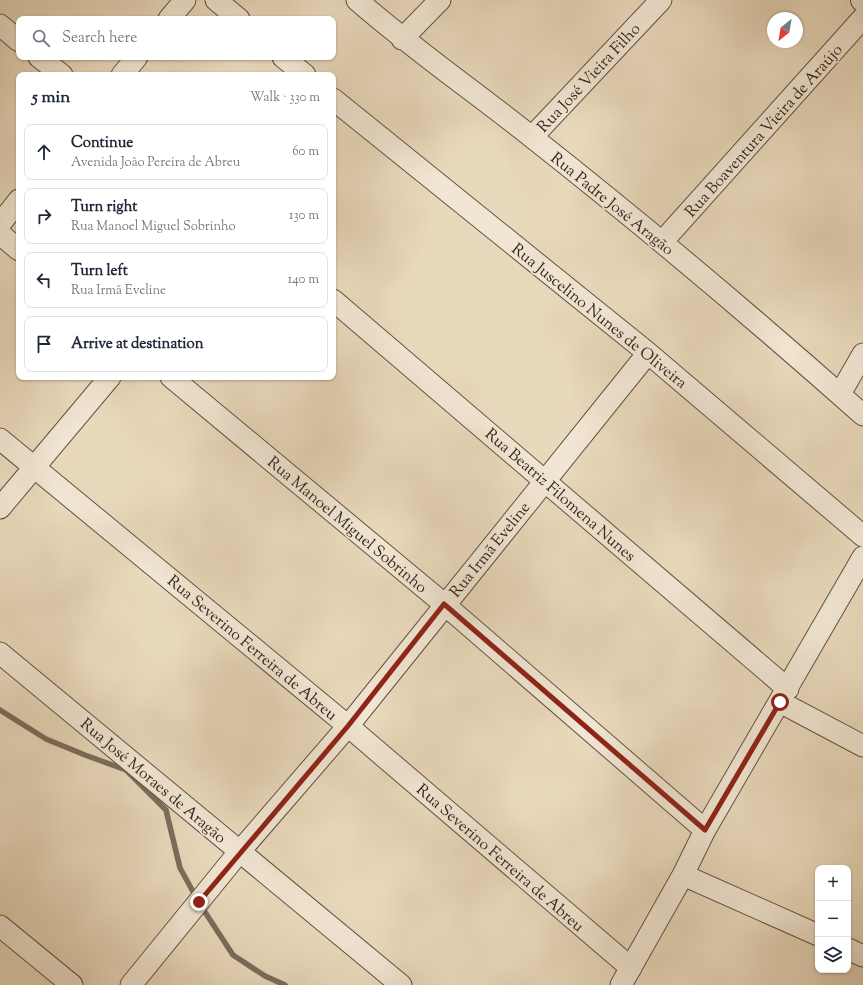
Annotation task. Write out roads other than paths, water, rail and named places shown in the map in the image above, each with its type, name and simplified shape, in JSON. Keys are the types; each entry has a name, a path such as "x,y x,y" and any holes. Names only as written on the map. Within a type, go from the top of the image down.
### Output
{"street":[{"path":"171,16 184,0"},
{"path":"216,0 235,16"},
{"name":"Rua Padre José Aragão","path":"357,0 402,39 532,136 662,242 863,415"},
{"path":"402,39 440,0"},
{"name":"Rua José Vieira Filho","path":"532,136 661,0"},
{"name":"Rua Boaventura Vieira de Araújo","path":"662,242 863,18"},
{"path":"0,25 16,38"},
{"path":"44,60 58,72"},
{"path":"124,72 134,60"},
{"path":"287,60 301,72"},
{"name":"Rua Juscelino Nunes de Oliveira","path":"336,103 648,353 863,536"},
{"path":"0,224 16,204"},
{"path":"0,234 16,247"},
{"name":"Rua Beatriz Filomena Nunes","path":"336,303 545,480 784,696 863,746"},
{"name":"Rua Irmã Eveline","path":"131,985 240,851 348,726 444,604 648,353"},
{"path":"840,394 863,354"},
{"path":"0,508 108,380"},
{"name":"Rua Manoel Miguel Sobrinho","path":"175,380 444,604 705,830"},
{"name":"Rua Severino Ferreira de Abreu","path":"0,439 348,726 626,977"},
{"path":"626,977 683,875 705,830 784,696 863,557"},
{"name":"Rua José Moraes de Aragão","path":"0,653 401,985"},
{"path":"683,875 815,934"},
{"path":"0,926 72,985"},
{"path":"851,950 863,956"}],"waterway":[{"path":"0,710 46,739 126,770 166,810 180,868 196,897"},
{"path":"201,906 233,955 265,976 285,985"}]}
